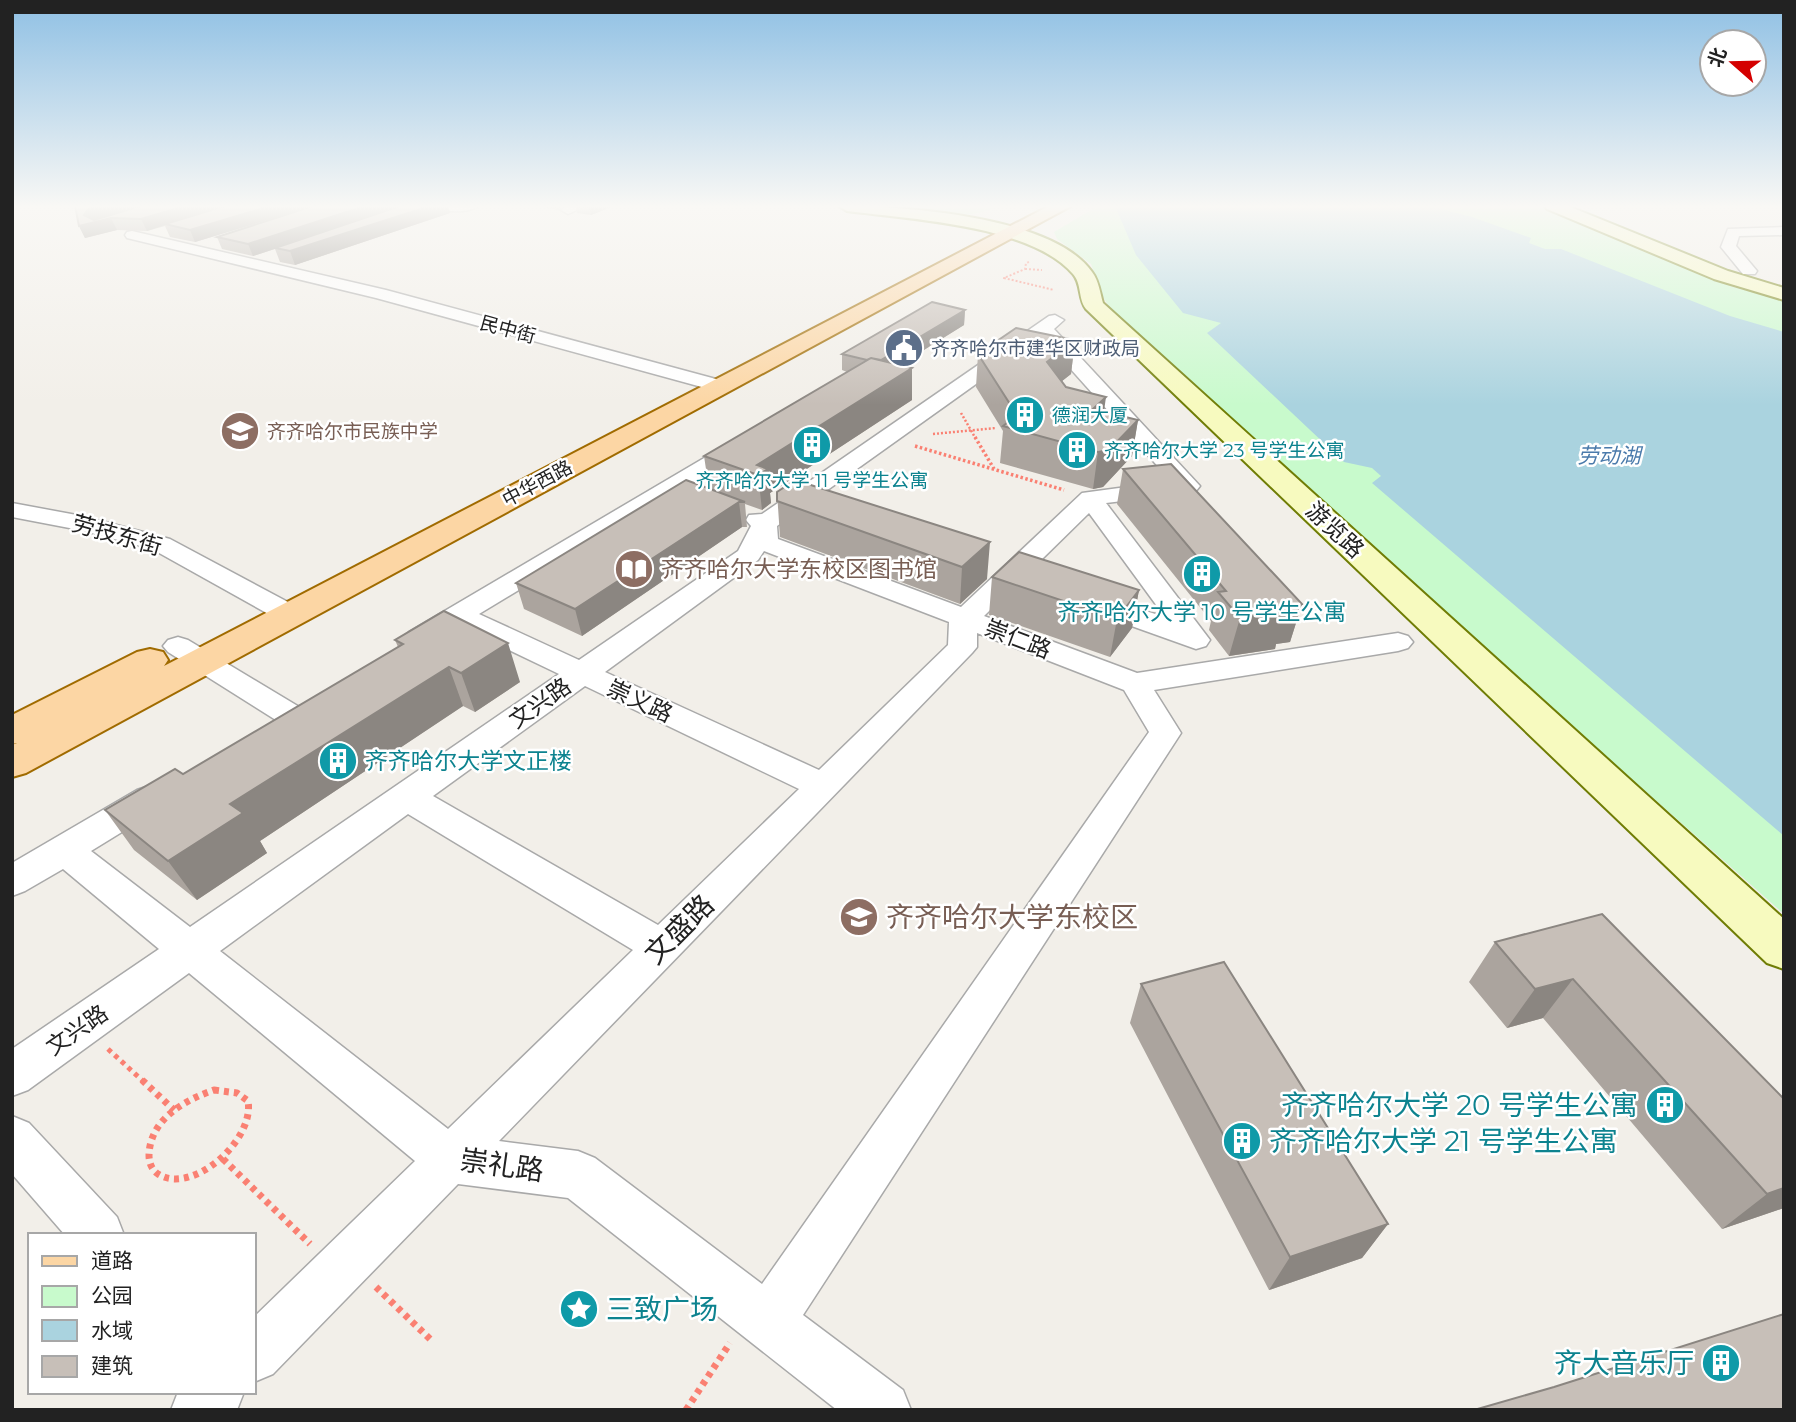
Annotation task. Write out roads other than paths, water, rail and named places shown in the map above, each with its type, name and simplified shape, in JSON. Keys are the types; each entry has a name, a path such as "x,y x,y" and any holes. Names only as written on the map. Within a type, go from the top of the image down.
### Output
{"main road":[{"name":"中华西路","path":"12,731 191,654 291,615 708,383 919,272"},
{"name":"中华西路","path":"12,763 191,654 266,601 708,383"}],"street":[{"name":"民中街","path":"291,272 708,383"},
{"name":"游览路","path":"1081,272 1093,305 1784,949"},
{"path":"1715,272 1784,294"},
{"name":"文兴路","path":"12,1075 749,555 765,523 807,507 887,438 950,394 1051,313 1188,486 1090,498"},
{"path":"398,650 763,432"},
{"path":"671,487 765,523"},
{"path":"965,619 1090,498 1218,670"},
{"name":"劳技东街","path":"12,510 82,523 161,544 291,615"},
{"name":"崇仁路","path":"765,523 765,544 1135,683 1398,642"},
{"path":"1076,597 1193,636"},
{"name":"崇义路","path":"458,615 823,786"},
{"name":"文盛路","path":"256,1353 962,647 965,619"},
{"path":"191,654 290,715"},
{"path":"760,1315 1165,733 1135,683"},
{"path":"12,881 172,786"},
{"path":"407,797 661,947"},
{"name":"崇礼路","path":"65,849 449,1159 578,1175 884,1410"},
{"path":"12,1139 97,1233"},
{"path":"199,1410 214,1394"}],"water":[{"name":"劳动湖","path":"1150,272 1620,272 1730,316 1784,332 1784,836 1372,483 1381,476 1372,468 1344,462 1207,333 1221,323 1183,313"}],"place":[{"name":"齐齐哈尔市建华区财政局","path":"904,348"},
{"name":"德润大厦","path":"1025,415"},
{"name":"齐齐哈尔市民族中学","path":"240,431"},
{"name":"齐齐哈尔大学 11 号学生公寓","path":"812,445"},
{"name":"齐齐哈尔大学 23 号学生公寓","path":"1077,450"},
{"name":"齐齐哈尔大学东校区图书馆","path":"634,569"},
{"name":"齐齐哈尔大学 10 号学生公寓","path":"1202,574"},
{"name":"齐齐哈尔大学文正楼","path":"338,761"},
{"name":"齐齐哈尔大学东校区","path":"859,917"},
{"name":"齐齐哈尔大学 20 号学生公寓","path":"1665,1105"},
{"name":"齐齐哈尔大学 21 号学生公寓","path":"1242,1141"},
{"name":"三致广场","path":"579,1309"},
{"name":"齐大音乐厅","path":"1721,1363"}]}
